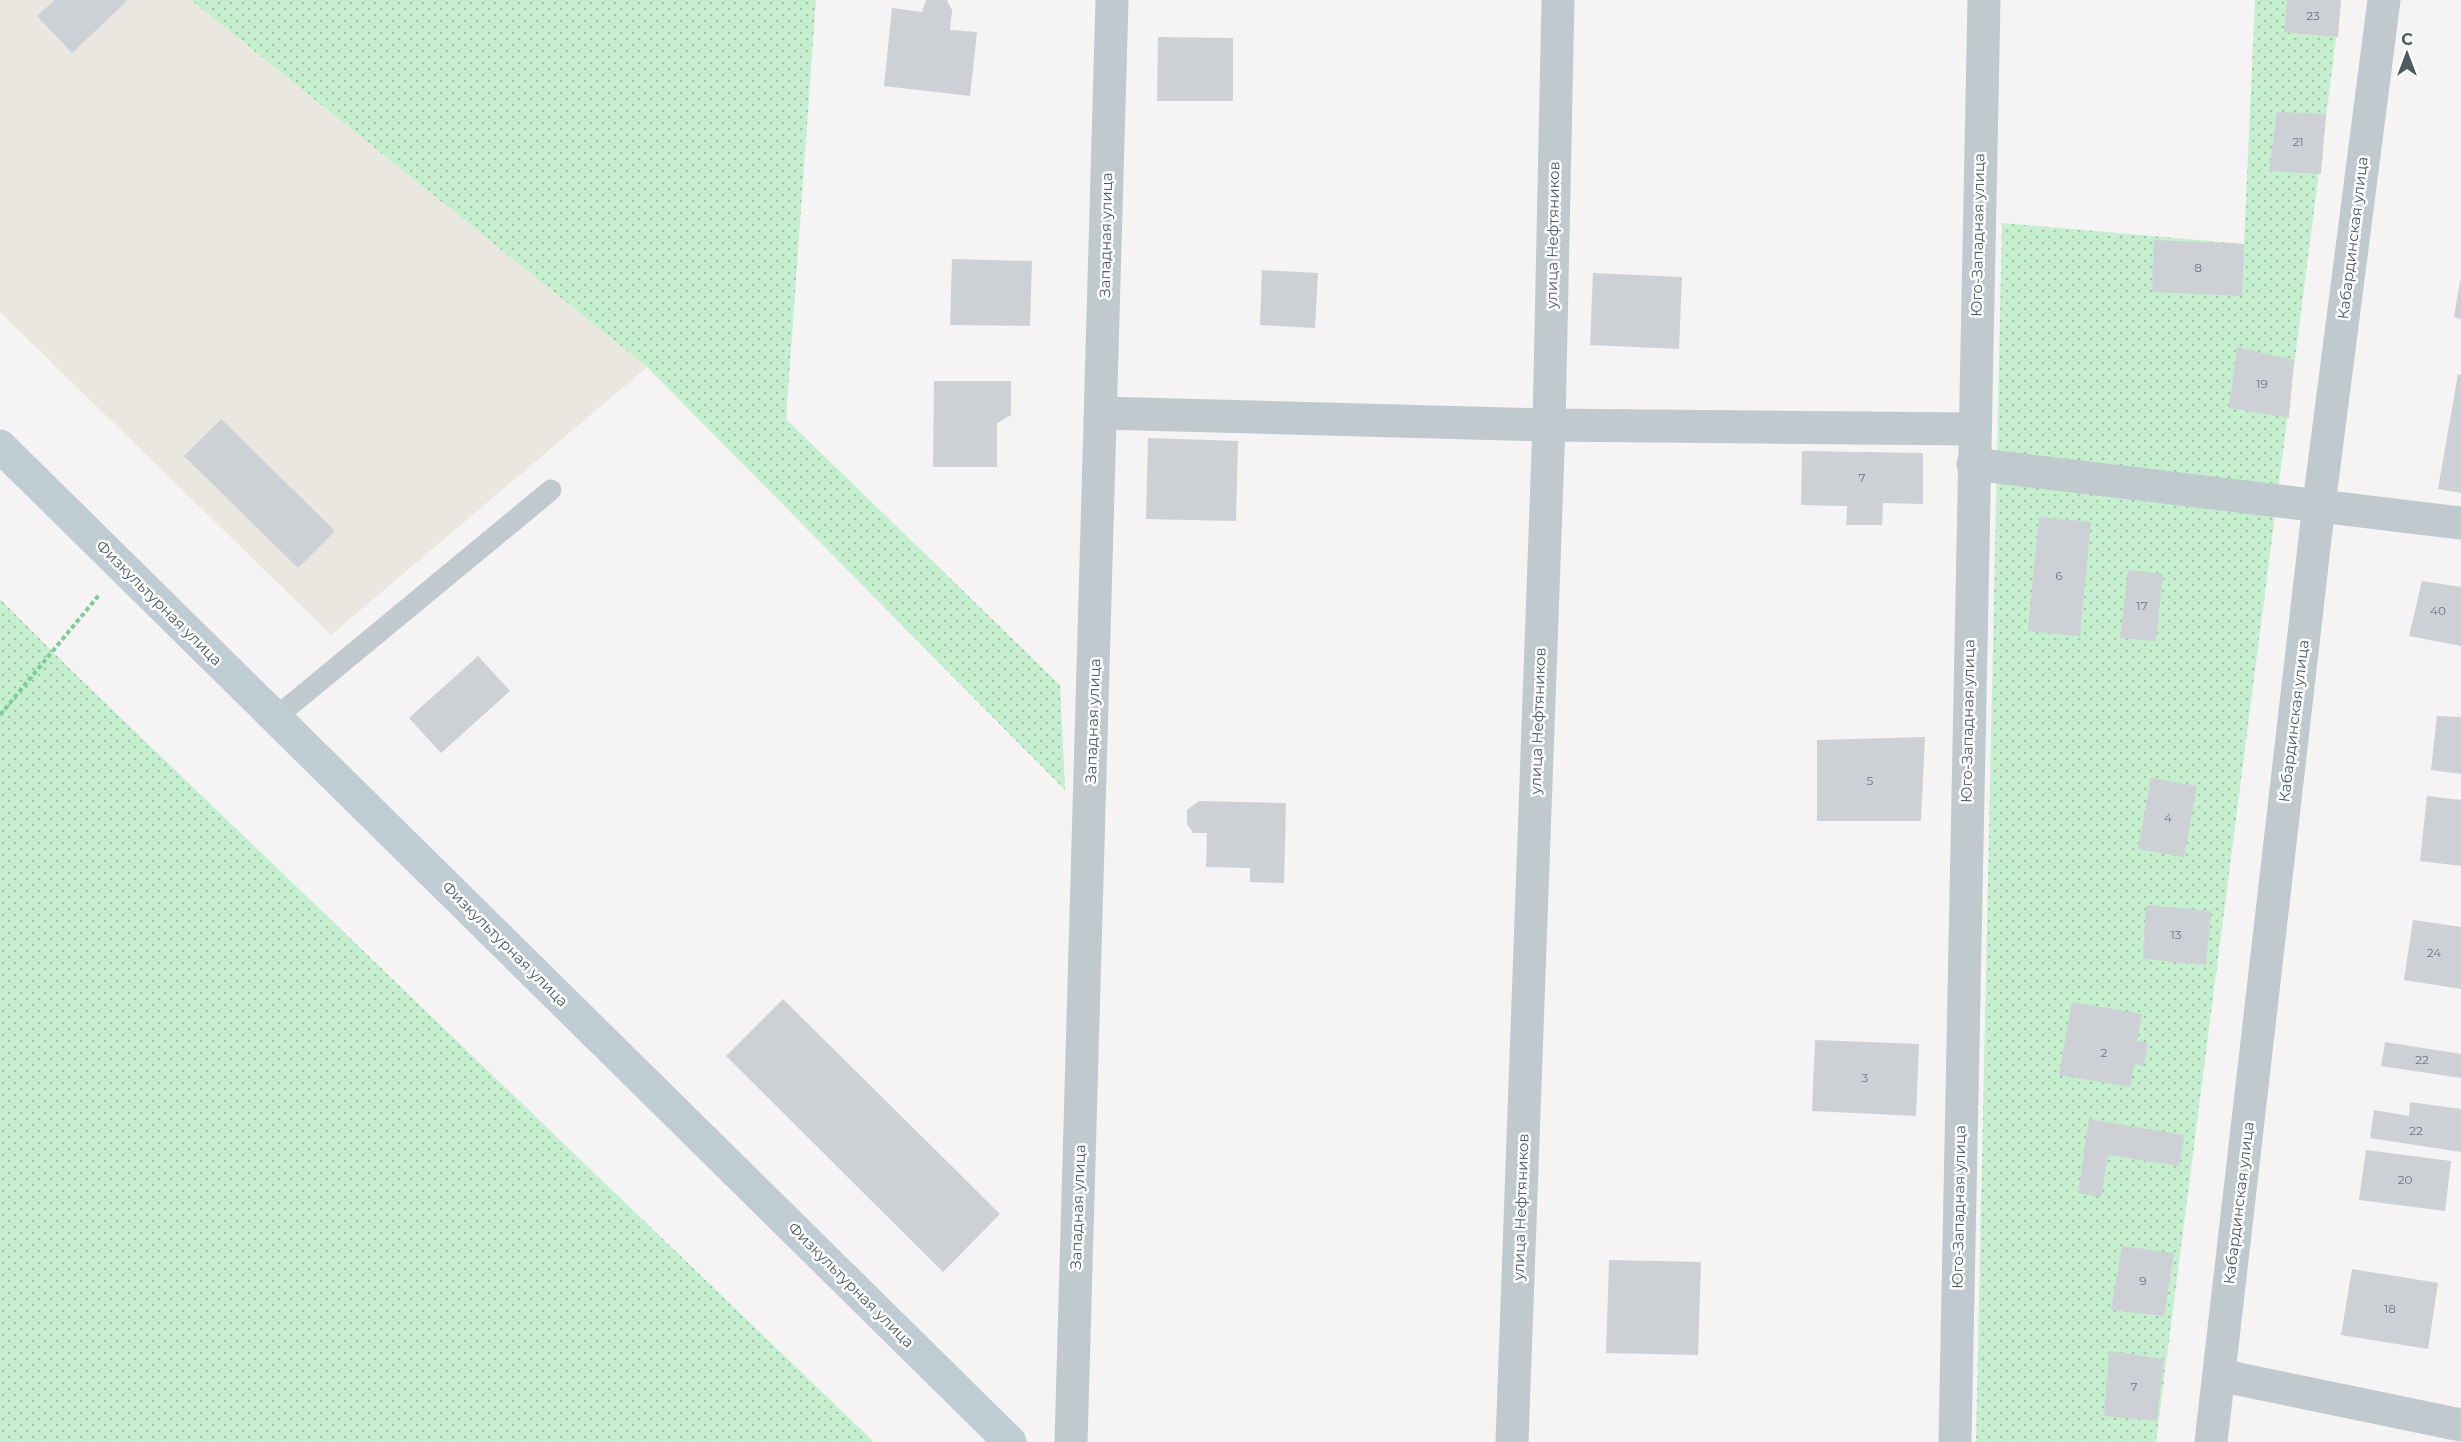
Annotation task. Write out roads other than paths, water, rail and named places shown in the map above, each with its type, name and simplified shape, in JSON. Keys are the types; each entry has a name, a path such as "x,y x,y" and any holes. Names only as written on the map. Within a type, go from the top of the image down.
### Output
{"main road":[{"name":"Физкультурная улица","path":"0,446 1010,1442"}],"street":[{"name":"Западная улица","path":"1071,1442 1112,0"},
{"name":"улица Нефтяников","path":"1512,1442 1549,425 1558,0"},
{"name":"Юго-Западная улица","path":"1955,1442 1973,429 1984,0"},
{"name":"Кабардинская улица","path":"2211,1442 2319,504 2384,0"},
{"path":"1102,413 1549,425 1973,429"},
{"path":"1973,464 2319,504 2461,523"},
{"path":"2219,1375 2461,1425"}],"lane":[{"path":"275,718 551,490"}]}
